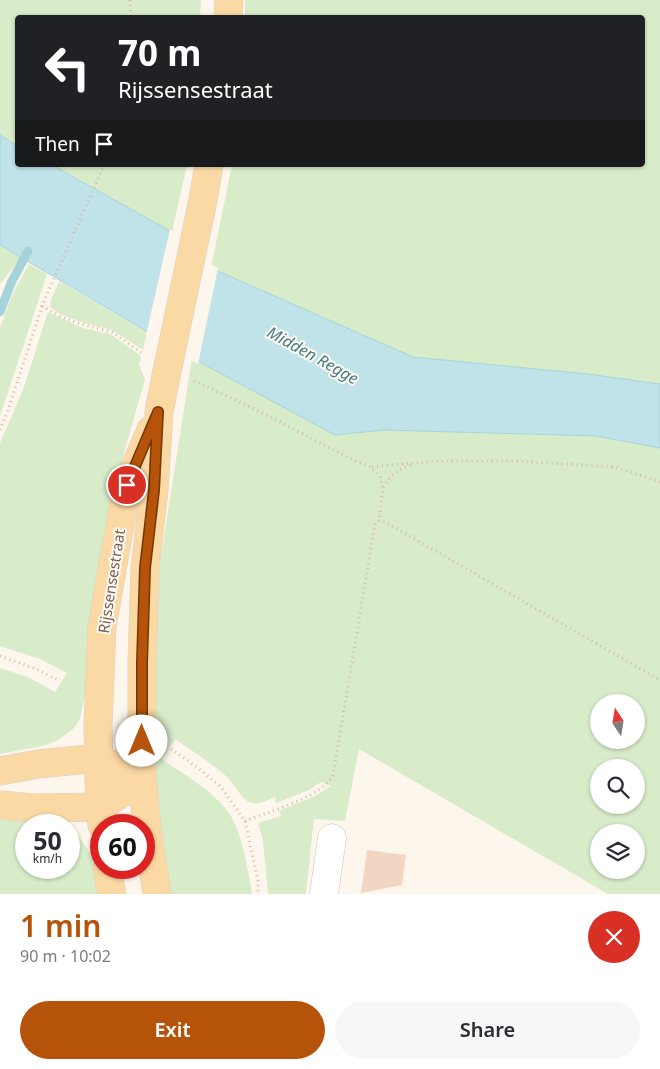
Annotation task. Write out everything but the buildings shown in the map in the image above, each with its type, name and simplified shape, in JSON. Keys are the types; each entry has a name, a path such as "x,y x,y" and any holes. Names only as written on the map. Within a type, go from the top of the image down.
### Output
{"main road":[{"path":"228,15 229,0"},
{"name":"Rijssensestraat","path":"157,894 142,780 142,663 145,568 154,490 158,412 210,167"},
{"name":"Rijssensestraat","path":"101,814 98,724 102,627 127,485 158,412"},
{"path":"0,771 38,764 98,758 142,780 103,814"},
{"path":"0,805 90,815"},
{"path":"109,879 112,894"}],"street":[{"path":"324,894 332,838"}],"path":[{"path":"130,0 130,15"},
{"path":"0,430 42,306 103,167"},
{"path":"42,306 61,318 84,326 112,332 138,351"},
{"path":"196,382 253,408 353,460 371,466 436,461 516,460 615,467 660,482"},
{"path":"383,488 389,479 401,468 416,463"},
{"path":"245,821 310,795 329,782 333,776 375,524 379,521 383,488 380,477 371,466"},
{"path":"379,521 385,522 660,680"},
{"path":"0,656 60,680"},
{"path":"171,749 221,787 245,821 258,881 258,894"}],"green space":[{"path":"0,0 201,0 200,15 15,15 15,145 0,135"},
{"path":"245,0 660,0 660,384 588,374 413,357 211,268 232,167 645,167 645,15 245,15"},
{"path":"56,167 187,167 172,232"},
{"path":"0,245 21,258 0,284"},
{"path":"29,264 47,274 0,416 0,328 13,293"},
{"path":"59,281 147,332 143,350 112,330 84,323 60,314 50,307"},
{"path":"48,312 83,328 110,334 141,356 139,365 145,379 114,489 89,676 80,719 73,729 58,740 43,746 0,754 0,668 28,677 55,692 67,673 40,659 0,646 0,443 23,390"},
{"path":"192,358 335,435 384,430 596,436 660,448 660,894 608,894 359,749 345,821 314,819 306,894 268,894 263,840 258,823 281,816 279,811 315,796 331,786 321,782 309,790 276,803 275,797 262,802 252,803 244,798 220,771 175,739 162,759 210,793 232,818 245,855 252,894 170,894 154,765 156,588"},
{"path":"0,815 15,816 15,879 80,879 80,839 90,854 90,879 96,879 99,894 0,894"}],"water":[{"name":"Midden Regge","path":"0,135 15,145 15,167 56,167 172,232 211,268 413,357 588,374 660,384 660,448 596,436 384,430 335,435 192,358 0,245"}],"pier":[{"path":"170,229 218,268 198,364 146,335"}],"waterway":[{"path":"0,312 11,283 28,251"}],"route":[{"path":"127,485 158,412 154,490 145,568 142,741"}]}
